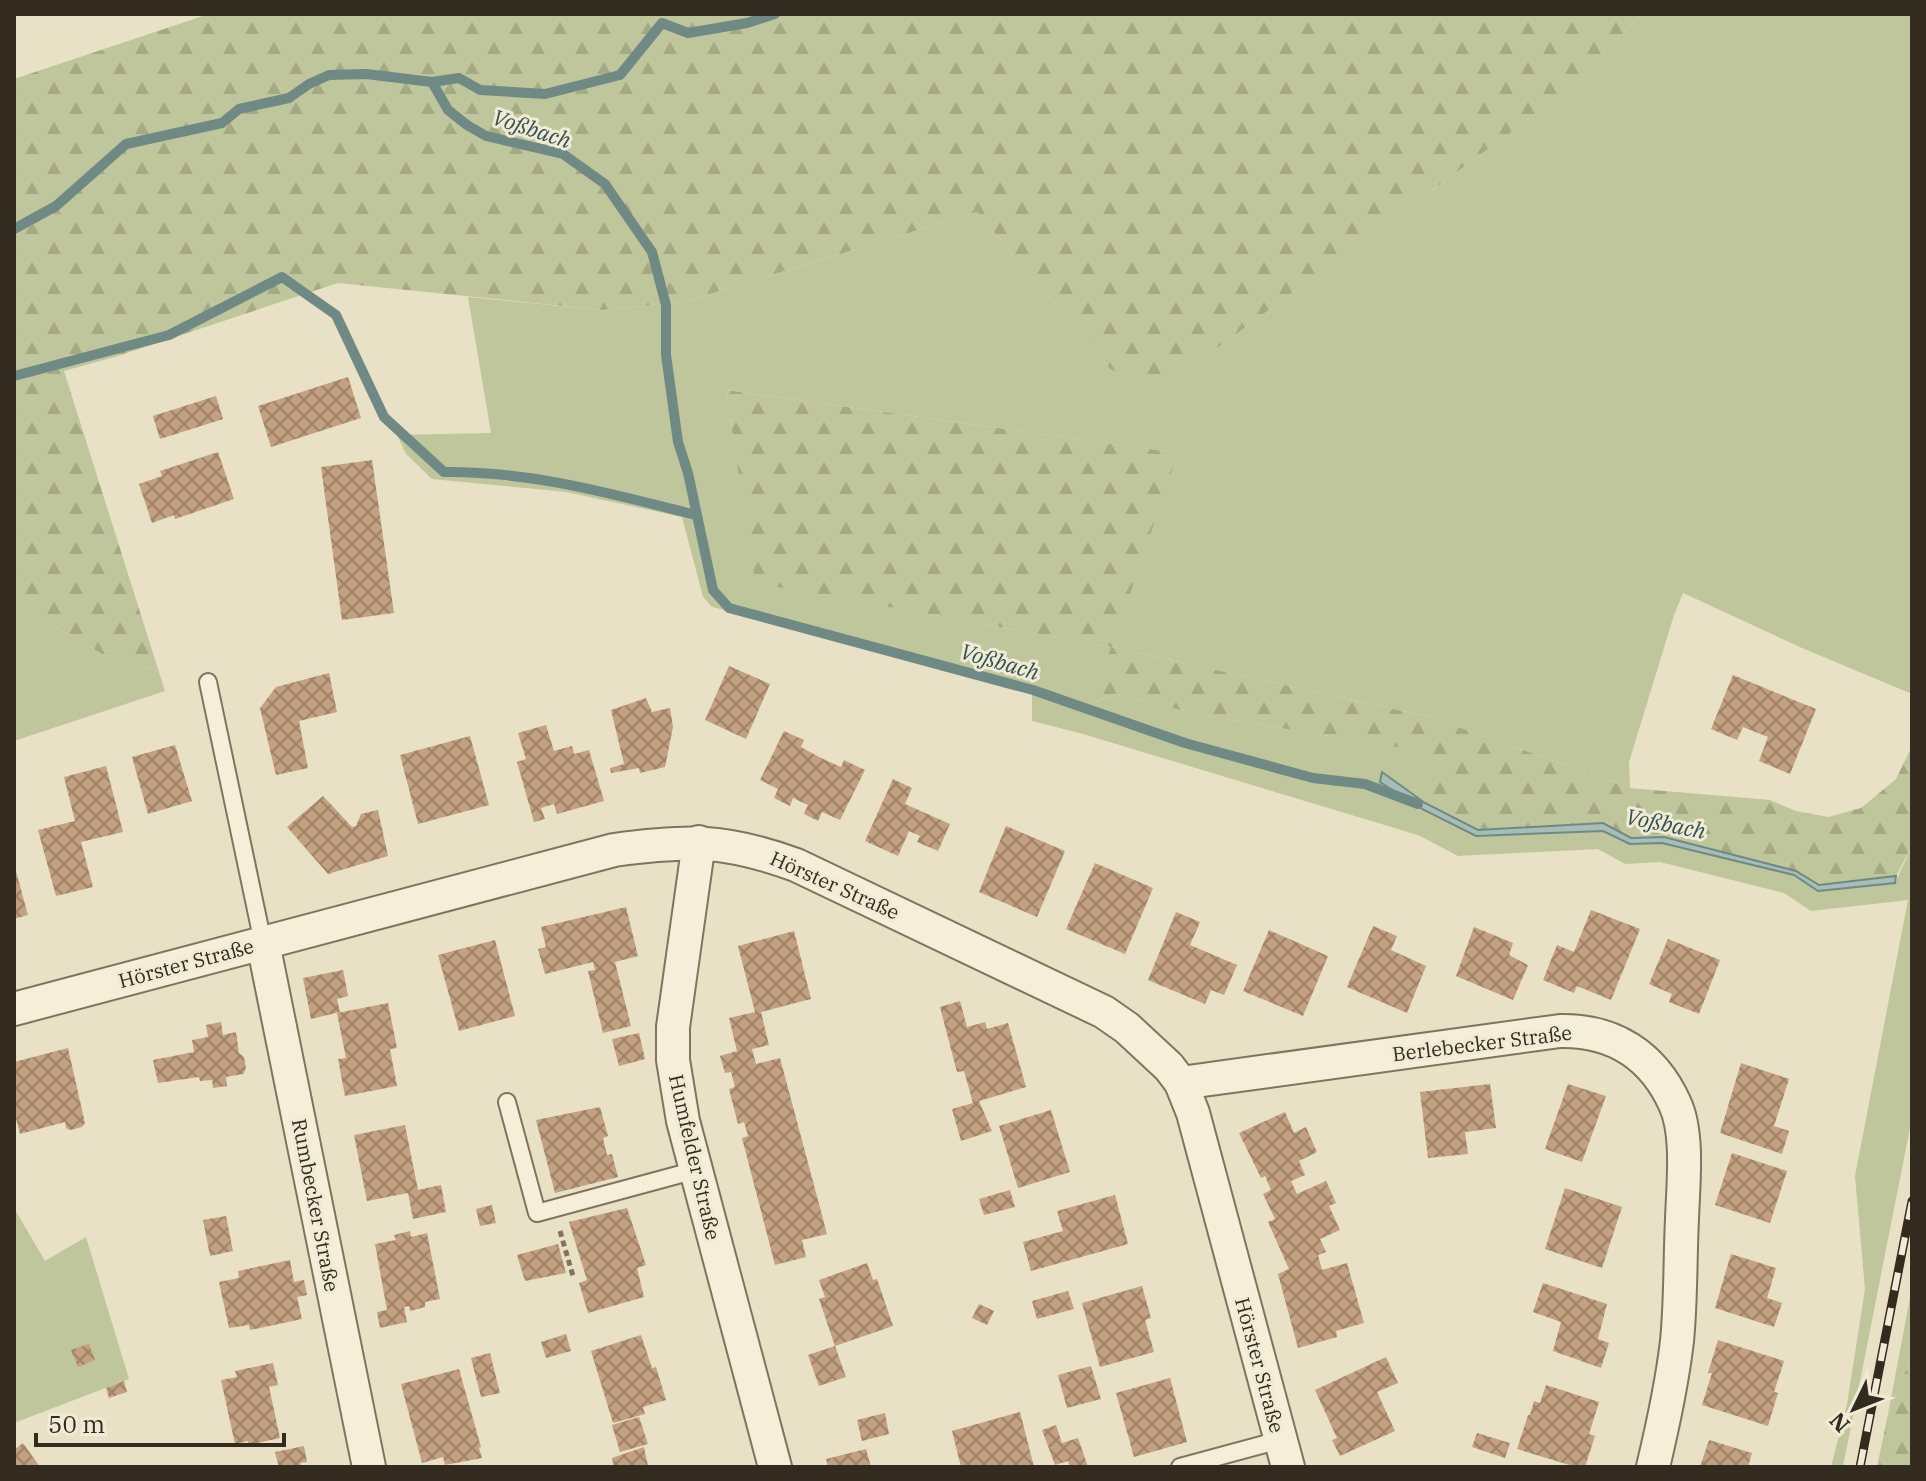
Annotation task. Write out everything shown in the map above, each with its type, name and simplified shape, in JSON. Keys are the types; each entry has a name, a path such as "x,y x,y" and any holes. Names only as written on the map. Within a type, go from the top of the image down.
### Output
{"street":[{"name":"Hörster Straße","path":"14,1009 614,850 699,842 757,850 796,865 1076,996 1127,1028 1169,1067 1181,1083 1193,1113 1284,1454"},
{"name":"Humfelder Straße","path":"699,842 673,1027 673,1060 696,1170 775,1467"},
{"name":"Rumbecker Straße","path":"263,943 369,1467"},
{"name":"Berlebecker Straße","path":"1181,1083 1560,1031 1581,1030 1613,1038 1632,1050 1660,1075 1677,1107 1684,1173 1677,1340 1666,1415 1653,1467"}],"lane":[{"path":"208,682 263,943"},
{"path":"507,1102 537,1213 696,1170"},
{"path":"1180,1467 1284,1454"}],"path":[{"path":"554,1208 573,1276"}],"green space":[{"path":"209,14 1642,14 1566,92 1156,393 1110,369 977,212 684,302 602,310 338,283 64,371 159,672 102,654 14,603 14,79"},
{"path":"1642,14 1912,14 1912,694 1683,593 1629,762 1630,788 1430,717 1112,647 1093,703 1114,694 1201,715 1433,753 1425,803 1383,772 1380,782 1424,810 1476,836 1603,831 1630,844 1662,843 1794,875 1818,891 1895,883 1912,846 1912,1118 1843,1467 1831,1467 1847,1404 1865,1289 1855,1176 1908,900 1811,911 1784,893 1660,862 1625,864 1598,849 1458,856 1420,836 1398,829 1032,721 1032,687 712,607 703,597 682,517 566,492 432,479 406,454 397,435 491,433 468,297 602,310 684,302 977,212 1110,369 1156,393 1566,92","holes":["726,390 1177,453 1111,647 756,583"]},
{"path":"726,390 1178,453 1112,647 1430,717 1630,788 1770,800 1796,811 1828,817 1861,808 1896,779 1912,746 1912,846 1896,876 1819,885 1796,871 1664,837 1631,838 1603,823 1478,830 1425,803 1432,753 1201,715 1114,694 1092,703 1111,647 755,583"},
{"path":"14,603 102,654 159,672 165,691 14,741"},
{"path":"14,1208 45,1261 86,1237 129,1379 14,1423"},
{"path":"1912,1287 1912,1355 1888,1414"},
{"path":"1912,1355 1912,1467 1877,1467 1888,1414"}],"water":[{"path":"1382,772 1425,803 1478,830 1603,823 1631,838 1664,837 1796,871 1819,885 1896,876 1895,883 1818,891 1794,875 1662,843 1630,844 1603,831 1476,836 1424,810 1380,782"}],"building":[{"path":"348,377 361,418 271,447 258,406"},
{"path":"216,396 223,419 160,439 153,416"},
{"path":"218,452 234,499 175,519 174,515 152,523 139,484 162,476 160,471"},
{"path":"372,460 394,613 342,620 321,467"},
{"path":"729,666 770,684 746,739 705,720"},
{"path":"329,673 337,712 299,721 308,768 276,775 260,708 276,687"},
{"path":"1733,675 1816,709 1790,774 1759,761 1768,737 1743,727 1737,740 1711,729"},
{"path":"646,698 652,712 670,708 673,727 665,767 640,773 639,768 611,773 610,768 624,764 611,710"},
{"path":"546,725 554,751 572,746 574,754 589,750 604,801 557,814 554,804 541,808 545,819 534,822 517,762 526,759 518,733"},
{"path":"784,731 804,740 801,747 821,758 841,767 844,760 865,770 840,820 822,812 818,821 804,814 808,805 793,798 790,806 774,798 778,789 760,780"},
{"path":"470,736 489,805 418,824 400,755"},
{"path":"175,745 192,801 148,814 132,757"},
{"path":"106,766 123,832 81,842 93,887 56,896 38,830 75,821 64,777"},
{"path":"893,779 912,788 905,804 950,824 938,851 917,842 920,836 909,831 898,856 865,841"},
{"path":"323,796 352,827 356,826 361,814 378,810 388,856 328,874 287,827"},
{"path":"1006,826 1065,851 1037,917 979,892"},
{"path":"1095,863 1153,888 1125,954 1066,929"},
{"path":"14,864 28,915 14,919"},
{"path":"626,907 638,956 615,962 631,1026 603,1033 588,971 595,970 593,962 545,974 538,949 546,947 541,927"},
{"path":"1591,910 1640,929 1611,1000 1577,986 1574,993 1543,980 1557,945 1574,952"},
{"path":"1176,912 1200,922 1190,945 1237,965 1224,995 1211,990 1205,1004 1148,980"},
{"path":"1373,926 1397,936 1391,950 1426,966 1407,1013 1347,987"},
{"path":"1474,927 1513,943 1509,955 1528,965 1513,1000 1456,976"},
{"path":"1269,930 1328,956 1303,1016 1243,991"},
{"path":"794,931 811,999 761,1012 769,1045 752,1049 756,1064 780,1058 827,1234 802,1240 806,1257 775,1265 742,1138 748,1136 744,1122 738,1124 729,1089 735,1087 731,1072 725,1073 720,1056 737,1051 729,1018 755,1012 738,946"},
{"path":"1668,939 1720,960 1699,1014 1669,1002 1672,994 1649,984"},
{"path":"495,940 515,1016 459,1031 438,955"},
{"path":"343,970 348,996 337,999 340,1012 311,1019 303,978"},
{"path":"960,1001 967,1027 985,1022 987,1029 1008,1023 1026,1087 979,1101 992,1131 961,1141 952,1109 973,1103 964,1071 957,1072 940,1007"},
{"path":"388,1003 397,1048 390,1049 397,1086 345,1096 338,1059 346,1058 337,1013"},
{"path":"221,1022 223,1035 236,1032 239,1053 244,1057 246,1069 243,1074 226,1077 227,1086 213,1088 212,1080 200,1081 199,1077 158,1083 153,1060 194,1052 192,1040 208,1037 206,1025"},
{"path":"639,1033 645,1059 619,1066 612,1039"},
{"path":"68,1048 85,1123 70,1130 65,1122 20,1134 14,1111 14,1062"},
{"path":"1741,1063 1789,1079 1774,1126 1789,1131 1782,1154 1720,1133"},
{"path":"1490,1084 1496,1128 1465,1132 1468,1154 1428,1158 1420,1092"},
{"path":"1568,1084 1606,1096 1582,1162 1545,1149"},
{"path":"600,1107 608,1136 603,1138 607,1155 612,1154 618,1177 555,1193 536,1120"},
{"path":"1051,1110 1070,1172 1018,1188 999,1126"},
{"path":"1285,1112 1294,1133 1306,1127 1317,1152 1299,1161 1305,1175 1291,1181 1297,1194 1326,1181 1336,1203 1329,1206 1340,1230 1320,1239 1326,1252 1318,1255 1322,1270 1347,1263 1364,1323 1336,1331 1337,1337 1298,1348 1278,1274 1289,1269 1268,1222 1275,1219 1263,1194 1271,1190 1265,1176 1261,1178 1239,1133"},
{"path":"405,1125 418,1190 441,1185 446,1212 413,1219 408,1193 367,1201 354,1135"},
{"path":"1732,1153 1787,1171 1770,1223 1715,1205"},
{"path":"1565,1188 1622,1207 1602,1268 1545,1249"},
{"path":"1010,1190 1015,1207 984,1215 979,1199"},
{"path":"1115,1195 1128,1244 1031,1271 1023,1242 1063,1231 1057,1211"},
{"path":"492,1205 496,1223 480,1226 476,1209"},
{"path":"627,1208 646,1265 637,1268 644,1297 588,1313 579,1283 587,1280 569,1222"},
{"path":"226,1216 233,1251 210,1256 203,1220"},
{"path":"410,1231 411,1237 427,1233 440,1299 425,1302 425,1307 410,1311 409,1306 404,1307 407,1322 380,1328 377,1312 387,1310 375,1244 396,1240 394,1235"},
{"path":"558,1244 566,1273 525,1281 517,1255"},
{"path":"1731,1254 1776,1268 1767,1298 1782,1303 1774,1327 1715,1308"},
{"path":"290,1260 294,1282 304,1280 307,1295 297,1297 302,1319 250,1330 249,1325 229,1328 219,1282 239,1278 238,1271"},
{"path":"867,1263 873,1280 877,1279 893,1326 835,1346 819,1299 825,1297 819,1280"},
{"path":"1543,1283 1607,1304 1598,1339 1609,1343 1601,1368 1553,1351 1561,1322 1533,1312"},
{"path":"1142,1286 1151,1318 1145,1320 1154,1352 1100,1367 1082,1303"},
{"path":"1068,1291 1074,1309 1037,1319 1032,1301"},
{"path":"979,1304 994,1311 987,1325 972,1318"},
{"path":"566,1334 571,1351 546,1358 541,1342"},
{"path":"641,1335 652,1368 656,1367 666,1400 643,1407 645,1414 613,1423 591,1351"},
{"path":"1718,1340 1784,1361 1768,1426 1702,1405"},
{"path":"89,1344 95,1360 78,1367 71,1350"},
{"path":"835,1346 846,1377 819,1386 808,1355"},
{"path":"490,1353 500,1393 481,1397 471,1358"},
{"path":"1386,1357 1398,1383 1377,1392 1395,1431 1340,1456 1332,1440 1337,1438 1315,1390"},
{"path":"273,1363 278,1385 269,1387 280,1438 248,1445 248,1441 235,1444 221,1380 237,1377 235,1371"},
{"path":"1091,1366 1101,1399 1067,1408 1058,1375"},
{"path":"459,1369 482,1458 445,1465 443,1457 422,1463 401,1384"},
{"path":"1170,1378 1187,1442 1134,1457 1116,1393"},
{"path":"124,1381 127,1392 109,1398 106,1388"},
{"path":"1546,1385 1599,1402 1589,1434 1595,1436 1585,1467 1517,1449 1534,1401 1540,1403"},
{"path":"1020,1412 1034,1467 961,1467 952,1431"},
{"path":"885,1413 889,1434 862,1441 857,1420"},
{"path":"639,1417 648,1444 620,1452 612,1425"},
{"path":"1056,1425 1062,1443 1078,1438 1088,1467 1070,1467 1068,1461 1055,1465 1042,1430"},
{"path":"1477,1433 1510,1443 1505,1458 1472,1447"},
{"path":"1709,1440 1752,1453 1748,1467 1700,1467"},
{"path":"23,1443 40,1467 14,1467 14,1450"},
{"path":"304,1446 307,1462 300,1463 301,1467 279,1467 275,1452"},
{"path":"644,1447 648,1466 614,1467 612,1458"},
{"path":"866,1449 871,1467 828,1467 826,1459"}],"waterway":[{"path":"14,229 56,206 126,144 222,123 239,109 289,98 329,75 366,74 432,82 459,78 480,90 545,94 620,75 662,23 688,33 747,23 775,14"},
{"name":"Voßbach","path":"432,82 448,110 467,125 486,136 563,154 605,184 652,252 666,305 666,355 678,442 688,473 713,590 729,608 1033,690 1185,743 1313,778 1365,784 1418,804"},
{"path":"14,376 169,335 282,277 336,315 384,417 444,472 540,480 696,515"}],"railway":[{"path":"1860,1467 1912,1201"}]}
